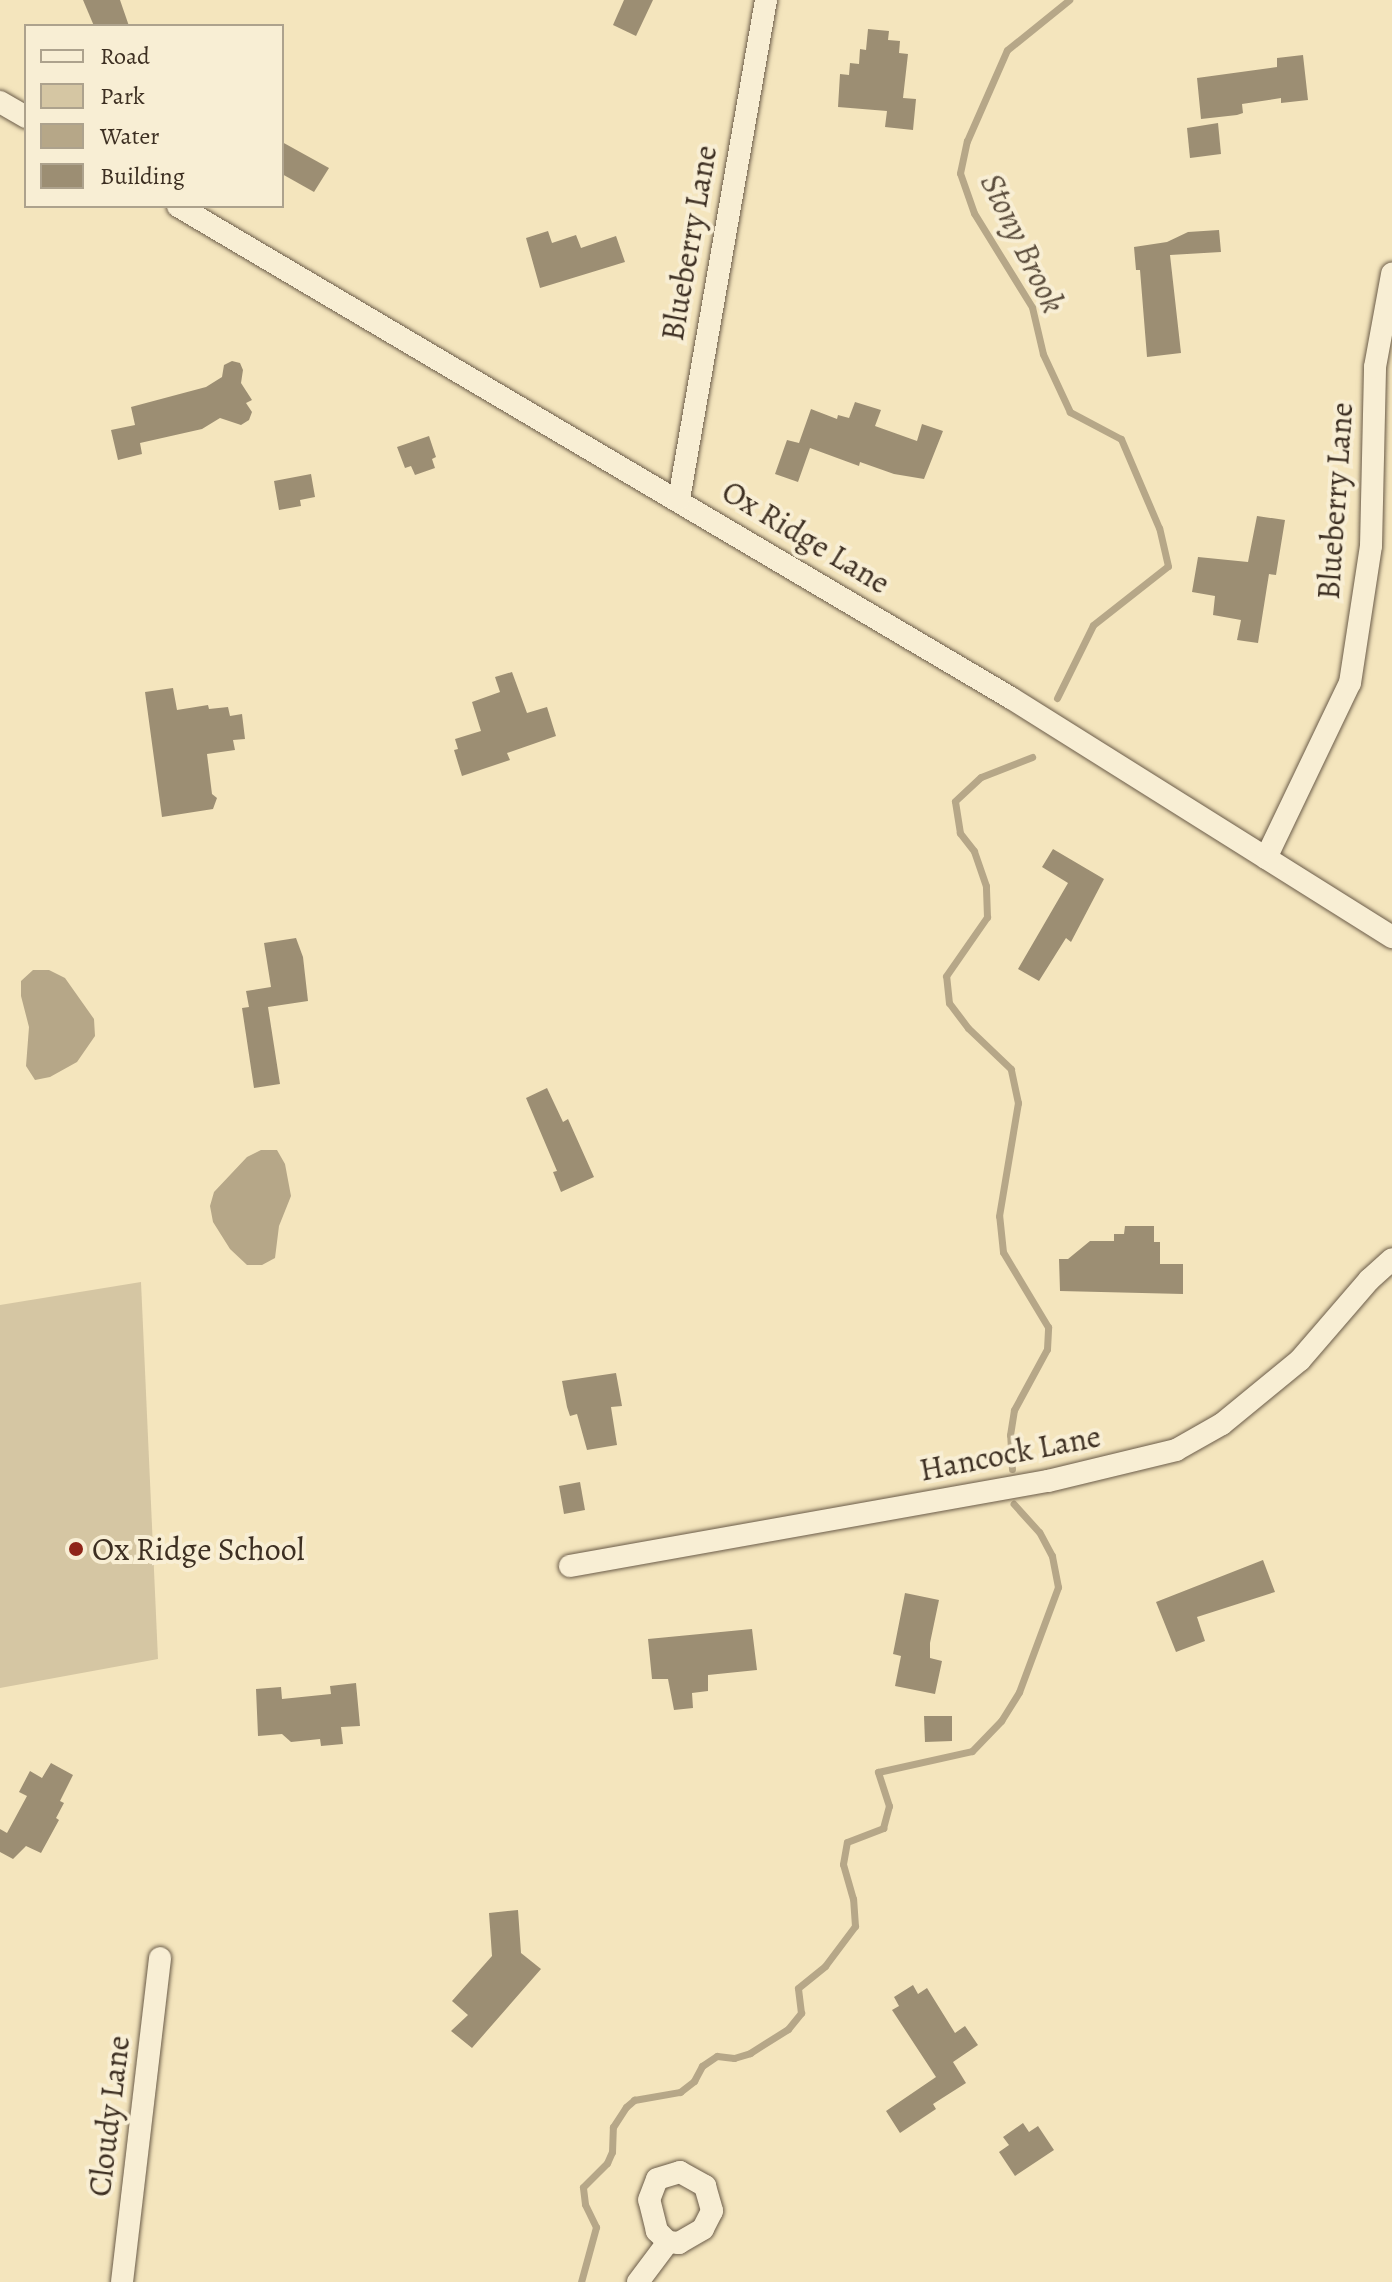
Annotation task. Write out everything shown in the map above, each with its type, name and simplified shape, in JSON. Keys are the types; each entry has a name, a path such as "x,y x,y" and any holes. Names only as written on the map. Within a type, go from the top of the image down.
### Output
{"street":[{"name":"Blueberry Lane","path":"679,499 766,0"},
{"path":"0,102 24,116"},
{"name":"Ox Ridge Lane","path":"181,208 679,499 1011,698 1392,937"},
{"name":"Blueberry Lane","path":"1266,858 1350,683 1371,546 1375,367 1392,274"},
{"name":"Hancock Lane","path":"570,1566 1048,1481 1176,1450 1222,1424 1300,1360 1369,1280 1392,1259"},
{"name":"Cloudy Lane","path":"122,2282 160,1958"},
{"path":"638,2282 668,2242"}],"green space":[{"name":"Ox Ridge School","path":"141,1282 158,1659 0,1688 0,1305"}],"water":[{"path":"33,970 49,970 65,978 94,1019 95,1036 77,1062 50,1077 35,1080 26,1066 29,1027 21,996 21,981"},
{"path":"261,1150 277,1150 285,1164 291,1196 279,1226 275,1258 262,1265 247,1265 230,1249 213,1222 210,1206 214,1192 247,1157"}],"building":[{"path":"83,0 120,0 128,24 93,24"},
{"path":"624,0 653,0 636,36 613,25"},
{"path":"868,29 889,31 888,40 900,41 899,53 908,54 903,98 916,99 913,130 885,127 887,111 838,107 840,74 849,75 850,63 859,64 860,49 866,50"},
{"path":"1303,55 1308,100 1281,103 1281,98 1242,104 1243,113 1201,119 1197,78 1277,67 1277,58"},
{"path":"1218,123 1221,154 1190,158 1187,128"},
{"path":"284,143 329,168 314,192 284,175"},
{"path":"1219,230 1221,252 1170,255 1181,353 1147,357 1140,270 1136,270 1134,247 1167,242 1188,232"},
{"path":"548,231 552,243 576,235 581,248 616,236 625,262 540,288 526,238"},
{"path":"232,361 240,363 243,370 241,383 252,400 246,403 252,412 249,420 241,425 220,418 202,429 140,443 142,454 118,460 111,430 135,425 131,407 206,387 222,377 224,365"},
{"path":"855,402 881,410 875,426 917,441 922,424 943,431 924,479 894,474 860,462 859,466 810,448 798,482 775,474 787,440 799,443 811,409 837,419 838,415 849,418"},
{"path":"429,436 436,457 432,459 435,468 415,475 411,466 405,468 397,447"},
{"path":"311,474 315,497 300,500 301,506 279,510 274,481"},
{"path":"1257,516 1285,520 1276,575 1269,574 1258,643 1237,640 1241,620 1213,615 1215,596 1192,592 1198,557 1248,562"},
{"path":"512,672 527,713 547,707 556,736 507,753 510,760 462,776 454,750 458,749 455,739 481,731 472,702 500,692 495,677"},
{"path":"173,688 177,710 208,705 209,709 228,707 230,716 242,714 245,739 233,740 235,750 207,754 212,794 217,798 213,809 162,817 145,692"},
{"path":"1053,849 1104,879 1071,942 1066,938 1039,981 1018,969 1068,883 1042,867"},
{"path":"296,938 303,957 308,1001 268,1007 280,1084 254,1088 242,1008 249,1007 246,991 271,987 264,943"},
{"path":"547,1088 563,1122 568,1119 594,1177 561,1192 553,1172 557,1171 526,1098"},
{"path":"1125,1226 1154,1226 1154,1242 1160,1242 1160,1264 1183,1264 1183,1294 1060,1291 1059,1259 1068,1259 1090,1241 1114,1241 1114,1234 1124,1234"},
{"path":"616,1373 622,1406 611,1407 617,1445 587,1450 577,1414 570,1416 562,1381"},
{"path":"580,1482 585,1510 564,1514 559,1486"},
{"path":"1263,1560 1275,1592 1197,1617 1205,1641 1176,1652 1156,1602"},
{"path":"905,1593 939,1600 930,1643 930,1658 942,1661 935,1694 895,1686 901,1656 893,1654"},
{"path":"752,1629 757,1670 708,1675 708,1691 692,1693 693,1708 674,1710 668,1679 652,1679 648,1639"},
{"path":"356,1683 360,1726 341,1727 343,1744 321,1746 320,1739 291,1742 282,1734 258,1736 256,1689 281,1687 282,1699 331,1694 330,1686"},
{"path":"924,1716 952,1716 952,1741 925,1742"},
{"path":"51,1763 73,1775 60,1801 64,1803 56,1818 59,1820 41,1853 26,1846 13,1859 0,1852 0,1829 7,1833 27,1796 19,1792 30,1771 42,1778"},
{"path":"518,1910 521,1953 541,1969 472,2048 451,2031 468,2015 452,2001 492,1956 489,1913"},
{"path":"913,1985 918,1994 927,1988 955,2033 965,2026 978,2045 953,2062 966,2083 933,2104 936,2109 900,2133 886,2111 936,2077 892,2010 899,2006 894,1997"},
{"path":"1023,2123 1029,2132 1038,2126 1054,2150 1015,2176 999,2152 1009,2145 1003,2137"}],"waterway":[{"name":"Stony Brook","path":"1057,698 1093,625 1168,566 1159,528 1121,439 1070,412 1043,354 1032,307 974,213 960,173 967,141 1007,50 1069,0"},
{"name":"Stony Brook","path":"1012,1469 1010,1435 1014,1410 1047,1349 1048,1327 1003,1252 999,1216 1018,1103 1011,1069 968,1028 949,1003 946,976 987,917 986,886 974,851 960,833 955,801 981,777 1032,757"},
{"name":"Stony Brook","path":"581,2282 596,2227 585,2204 583,2187 607,2163 612,2152 613,2127 626,2107 634,2100 680,2092 694,2081 702,2066 717,2056 734,2058 750,2053 788,2029 801,2013 798,1988 825,1966 855,1926 853,1899 843,1864 847,1842 883,1828 889,1806 878,1772 972,1751 1001,1721 1019,1692 1058,1587 1052,1556 1039,1532 1014,1504"}],"place":[{"name":"Ox Ridge School","path":"76,1549"}]}
